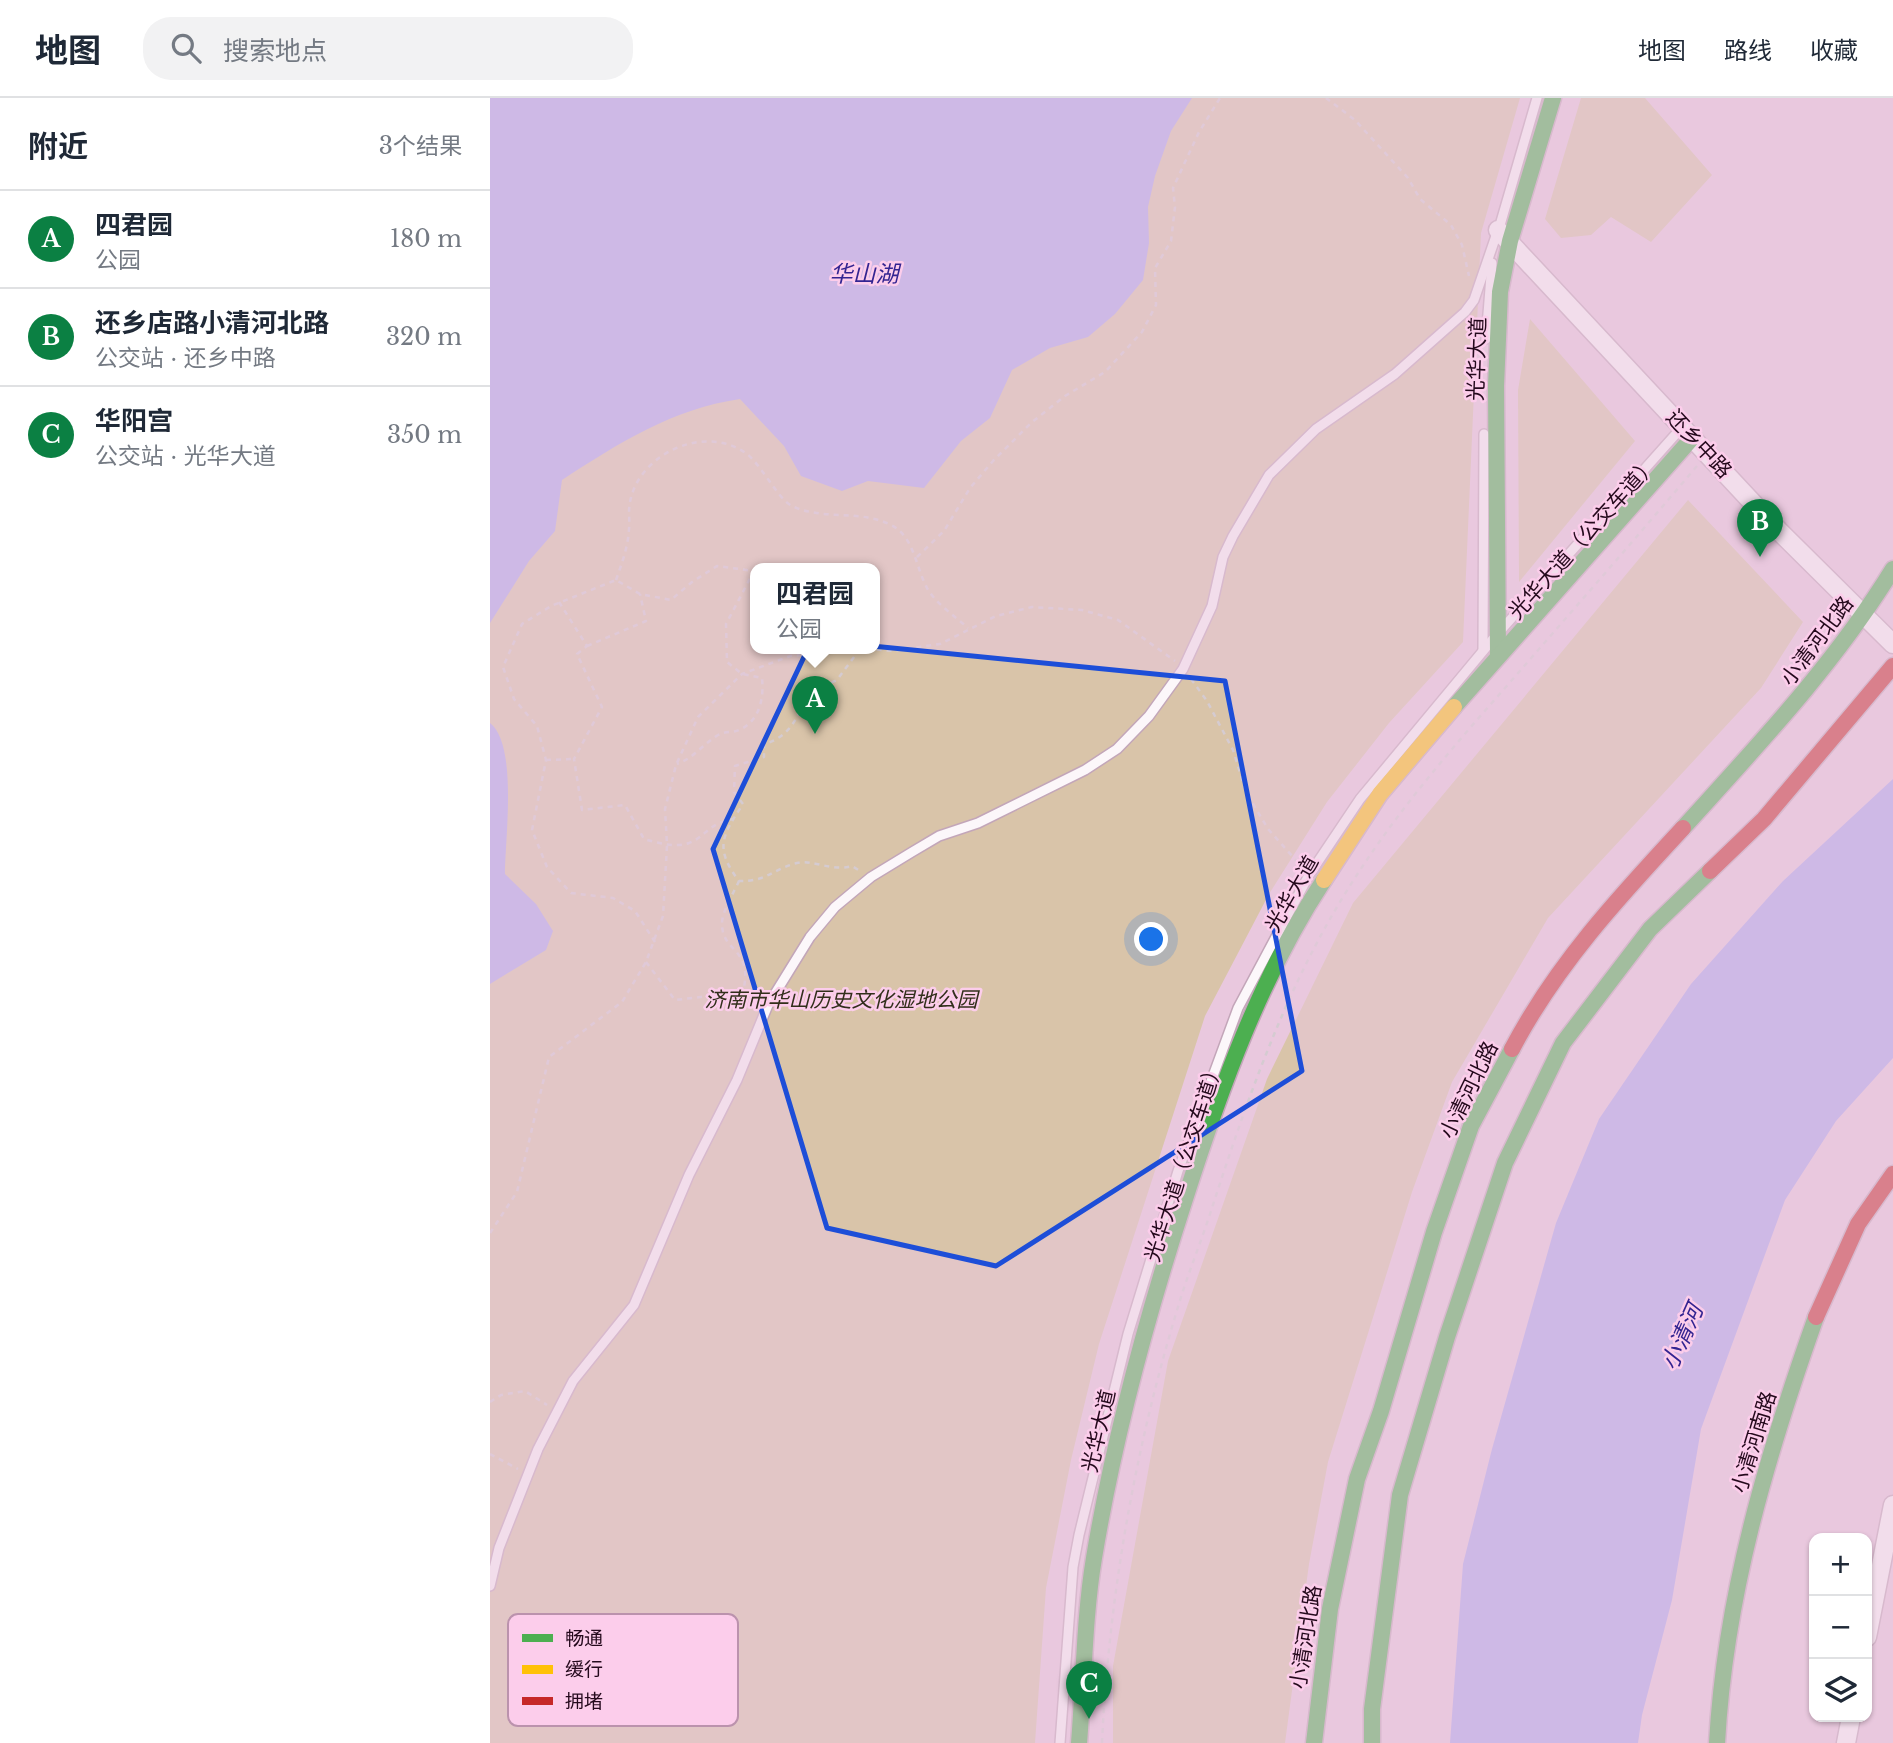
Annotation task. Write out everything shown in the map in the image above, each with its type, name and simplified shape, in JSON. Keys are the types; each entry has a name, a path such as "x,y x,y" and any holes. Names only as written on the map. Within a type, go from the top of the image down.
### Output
{"main road":[{"name":"光华大道","path":"1079,1743 1093,1561 1116,1441 1162,1272 1212,1115 1269,977 1319,887 1380,794 1491,652 1497,634 1496,386 1504,235 1553,98"},
{"path":"1491,652 1688,432"},
{"name":"小清河北路","path":"1314,1743 1330,1609 1357,1479 1381,1411 1434,1232 1471,1126 1527,1022 1590,929 1801,698 1864,616 1893,569"},
{"path":"1372,1743 1372,1709 1400,1495 1447,1337 1505,1163 1563,1043 1650,929 1764,819 1893,666"},
{"name":"小清河南路","path":"1717,1743 1725,1632 1734,1586 1769,1459 1825,1289 1844,1247 1893,1174"}],"street":[{"name":"还乡中路","path":"1504,235 1779,531 1893,644"},
{"path":"1872,1612 1893,1505"},
{"path":"1846,1743 1850,1722"}],"lane":[{"path":"1486,349 1488,285 1504,235 1537,98"},
{"path":"490,1586 499,1548 528,1474 557,1411 573,1381 634,1305 689,1175 737,1080 768,1005 810,937 835,907 872,877 939,836 990,817 1085,770 1117,750 1149,716 1184,669 1212,606 1223,557 1247,509 1269,475 1316,429 1395,374 1474,300 1504,235"},
{"path":"1485,376 1485,404"},
{"name":"光华大道（公交车道）","path":"1059,1743 1073,1567 1128,1334 1178,1171 1214,1066 1238,1008 1309,875 1360,799 1491,652 1485,418"},
{"name":"光华大道（公交车道）","path":"1497,634 1688,432"}],"path":[{"path":"917,557 944,531 970,488 1031,423 1065,396 1105,372 1142,332 1156,304 1155,268 1171,241 1175,207 1173,187 1199,132 1220,98"},
{"path":"1326,98 1355,120 1408,178 1420,199 1451,225 1462,245 1474,300"},
{"path":"616,580 626,548 630,501 643,476 665,453 689,442 718,442 746,453 791,505 835,516 864,515 893,526 917,557 927,588 968,628"},
{"path":"1102,1743 1111,1634 1125,1531 1163,1363 1182,1294 1229,1154 1261,1065 1295,985 1343,897 1437,763 1708,453"},
{"path":"616,580 640,594 671,600 717,566 750,570"},
{"path":"676,765 688,760 719,734 739,731 755,719 764,696 762,678 742,674 727,662 726,624 750,579"},
{"path":"616,580 559,603 522,624 503,667 514,699 537,726 546,760 532,830 547,867 571,893 612,898 635,911 655,942"},
{"path":"640,594 646,621 587,646 577,654 602,707 573,759 582,810 625,805 644,839 667,845 689,843 715,822 733,819"},
{"path":"559,603 587,646"},
{"path":"880,650 940,644 996,616 1032,607 1082,610 1118,620 1152,642 1184,669 1207,701 1233,750 1246,792 1268,829 1309,875"},
{"path":"490,1233 517,1192 549,1057 622,1002 655,942 663,916 667,845 665,809 676,765 698,717 742,674 790,656 810,654"},
{"path":"738,881 723,860 724,838 743,804 734,792 736,766 764,757 764,744 776,741 795,724 808,693 837,680 856,654"},
{"path":"546,760 573,759"},
{"path":"738,881 757,882 798,862 839,870 852,866 872,877"},
{"path":"738,881 722,920 725,939 744,960 746,977 743,992"},
{"path":"646,962 675,1000 743,992 768,1005"},
{"path":"490,1402 501,1395 525,1391 557,1411"},
{"path":"490,1454 528,1474"}],"highlighted area":[{"path":"812,640 1225,681 1302,1071 996,1266 827,1228 713,849"}],"green space":[{"name":"济南市华山历史文化湿地公园","path":"490,98 1520,98 1481,233 1463,642 1389,723 1327,802 1269,894 1205,1016 1099,1344 1071,1460 1046,1588 1035,1743 490,1743"},
{"path":"1581,98 1645,98 1712,175 1651,242 1611,217 1591,235 1561,238 1545,219"},
{"path":"1530,319 1635,441 1519,582 1518,390"},
{"path":"1688,500 1803,622 1761,688 1548,918 1452,1082 1412,1192 1328,1462 1309,1564 1285,1743 1113,1743 1113,1666 1168,1361 1267,1079 1353,903"}],"water":[{"name":"华山湖","path":"490,98 1192,98 1171,131 1155,176 1148,207 1149,243 1143,280 1115,314 1088,337 1050,348 1012,370 990,418 961,441 924,488 868,481 842,491 801,476 784,446 740,399 692,411 647,429 562,480 555,531 529,561 490,623"},
{"path":"490,723 499,734 507,771 505,874 536,904 553,931 546,950 490,984"},
{"name":"小清河","path":"1893,779 1893,1058 1836,1121 1785,1200 1701,1429 1672,1600 1642,1715 1638,1743 1450,1743 1463,1564 1492,1449 1556,1223 1599,1119 1691,984 1783,881"}],"traffic: fast":[{"path":"1498,655 1496,386 1500,292 1510,241 1553,98"},
{"path":"1454,707 1693,437"},
{"path":"1683,828 1767,735 1820,671 1893,569"},
{"path":"1372,1743 1372,1709 1400,1495 1447,1337 1505,1163 1563,1043 1650,929 1710,871"},
{"path":"1079,1743 1086,1627 1094,1558 1111,1467 1145,1332 1198,1158 1227,1076 1280,955 1324,880"},
{"path":"1314,1743 1330,1609 1357,1479 1381,1411 1434,1232 1471,1126 1512,1049"},
{"path":"1717,1743 1729,1634 1751,1527 1781,1421 1816,1317"}],"traffic: slow":[{"path":"1324,880 1380,794 1454,707"}],"traffic: jam":[{"path":"1710,871 1764,819 1893,666"},
{"path":"1512,1049 1529,1018 1569,960 1612,906 1683,828"},
{"path":"1816,1317 1858,1224 1893,1174"}],"place":[{"name":"还乡店路小清河北路","path":"1760,557"},
{"name":"四君园","path":"815,734"},
{"name":"华阳宫","path":"1089,1719"}]}
